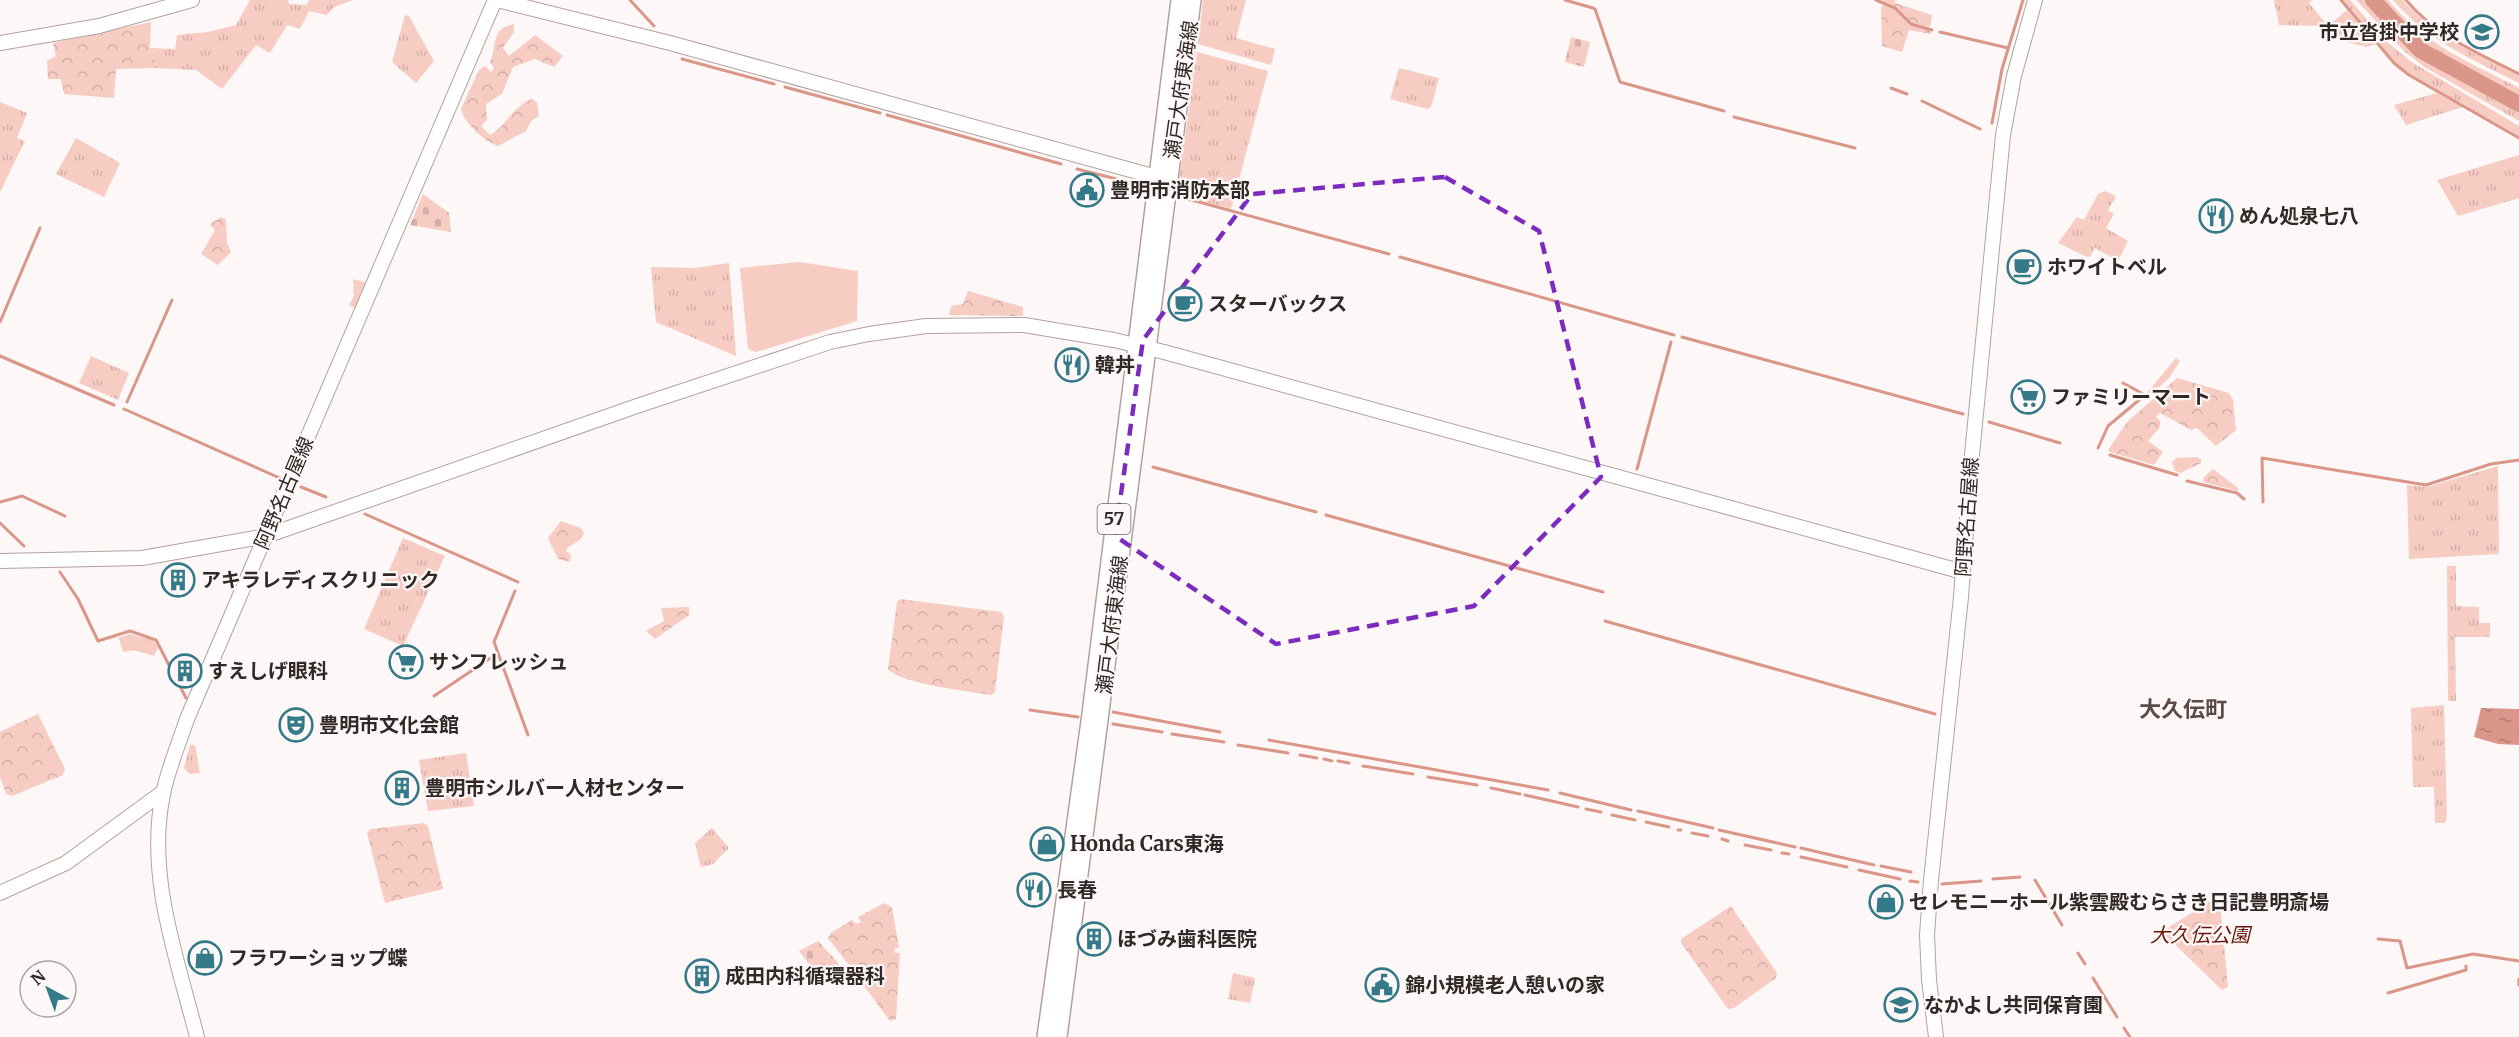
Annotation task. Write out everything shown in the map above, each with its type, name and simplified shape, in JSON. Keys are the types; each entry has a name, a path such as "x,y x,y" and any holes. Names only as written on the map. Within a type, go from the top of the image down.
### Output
{"main road":[{"name":"瀬戸大府東海線","path":"1059,1037 1143,347 1179,0"},
{"name":"瀬戸大府東海線","path":"1162,179 1193,0"},
{"name":"瀬戸大府東海線","path":"1045,1037 1143,347"}],"street":[{"path":"0,43 108,24 192,0"},
{"path":"496,0 657,40 1162,179"},
{"name":"阿野名古屋線","path":"197,1037 166,912 158,867 158,825 163,792 187,719 496,0"},
{"name":"阿野名古屋線","path":"1936,1037 1929,980 1927,921 1963,572 2003,135 2013,76 2035,0"},
{"path":"0,561 142,558 266,536 638,406 830,342 926,326 981,324 1042,328 1143,347 1963,572"},
{"path":"0,893 66,863 163,792"}],"highlighted area":[{"path":"1445,177 1539,231 1601,477 1474,606 1276,644 1115,536 1143,340 1252,194"}],"green space":[{"path":"250,0 288,0 289,4 307,5 309,0 353,0 334,7 327,15 309,11 300,29 287,25 270,53 256,45 222,89 196,70 155,68 154,53 150,48 175,49 177,35 208,32 236,25"},
{"path":"1203,0 1246,0 1236,38 1275,49 1271,65 1198,44"},
{"path":"1880,0 1895,0 1895,3 1932,15 1930,27 1911,23 1895,6"},
{"path":"2274,0 2312,0 2309,3 2328,26 2347,10 2376,44 2367,47 2346,42 2326,26 2279,25"},
{"path":"2343,0 2350,0 2385,40 2410,61 2519,126 2519,136 2410,74 2395,62"},
{"path":"2356,0 2368,0 2391,27 2423,56 2519,111 2519,121 2426,68 2405,52"},
{"path":"2377,0 2388,0 2433,41 2519,88 2519,98 2425,49 2395,22"},
{"path":"2393,0 2403,0 2442,35 2519,76 2519,83 2436,38 2406,14"},
{"path":"1885,4 1895,8 1910,25 1930,30 1931,34 1909,30 1902,52 1882,46 1881,7"},
{"path":"405,15 409,16 434,61 416,83 392,62"},
{"path":"151,22 150,48 154,53 155,68 116,69 114,98 64,94 61,79 48,79 47,61 56,56 53,43"},
{"path":"514,24 514,32 503,48 509,56 535,35 563,56 554,67 535,59 513,67 502,94 486,104 487,120 481,126 490,135 520,106 532,99 537,103 539,116 531,121 526,131 498,146 476,131 466,120 461,109 479,70 485,66 491,72 494,68 490,62 498,34 506,26"},
{"path":"1571,37 1590,42 1584,67 1565,62"},
{"path":"1197,52 1268,71 1231,209 1177,194"},
{"path":"1399,68 1439,78 1431,107 1427,109 1390,99"},
{"path":"2437,93 2463,107 2406,125 2394,105"},
{"path":"0,102 27,113 17,138 25,141 0,192"},
{"path":"76,138 120,163 104,197 56,174"},
{"path":"2519,155 2519,198 2458,216 2437,180"},
{"path":"2105,191 2116,196 2108,210 2114,214 2106,228 2128,241 2118,261 2095,248 2090,257 2058,243 2077,217 2084,220 2098,194"},
{"path":"423,194 449,213 451,232 410,225"},
{"path":"221,217 226,220 227,243 231,252 218,265 201,254 215,230 210,224"},
{"path":"799,262 858,271 857,321 756,352 748,349 740,268"},
{"path":"729,263 736,356 656,322 651,267 694,268"},
{"path":"353,279 367,283 357,309 349,305 354,296"},
{"path":"968,291 1023,307 1023,316 949,315 951,306 963,304"},
{"path":"91,356 129,373 118,400 79,383"},
{"path":"2176,358 2180,361 2169,378 2151,394 2147,393"},
{"path":"2177,378 2229,393 2233,400 2236,430 2216,446 2197,428 2191,430 2160,413 2156,417 2160,421 2160,427 2148,441 2163,452 2154,465 2110,452 2108,450 2127,422"},
{"path":"2177,458 2201,459 2201,463 2180,473 2175,471 2172,462"},
{"path":"2498,466 2499,554 2409,559 2407,485 2427,487"},
{"path":"2213,469 2238,488 2238,491 2203,482 2204,477"},
{"path":"561,521 581,528 584,533 581,539 567,548 566,551 571,555 570,562 558,559 548,538"},
{"path":"403,538 445,556 403,646 364,629"},
{"path":"2447,566 2456,566 2456,606 2479,607 2479,623 2490,623 2490,637 2455,637 2456,701 2448,701"},
{"path":"900,599 1001,612 1004,616 995,692 991,695 920,683 906,679 888,669 897,602"},
{"path":"689,607 689,615 655,639 646,631 664,621 661,608"},
{"path":"130,634 154,641 158,648 154,656 134,650 123,652 119,638"},
{"path":"2444,705 2447,817 2445,823 2435,823 2434,787 2413,787 2411,708"},
{"path":"38,714 65,769 63,775 12,796 6,794 0,777 0,732"},
{"path":"190,745 195,745 200,773 190,774 184,768"},
{"path":"466,753 474,806 428,811 419,760"},
{"path":"424,823 428,826 443,889 385,903 367,833 371,829"},
{"path":"712,828 729,848 713,864 701,867 695,843"},
{"name":"大久伝公園","path":"2213,899 2220,902 2228,987 2222,990 2164,934 2165,930"},
{"path":"884,903 892,907 899,948 894,949 895,953 900,953 896,1019 890,1021 861,982 865,980 861,976 859,978 828,938 831,933 852,920 856,924 861,922 858,917"},
{"path":"1731,906 1777,973 1776,978 1734,1008 1728,1009 1681,943 1681,939"},
{"path":"818,941 841,966 822,981 799,951"},
{"path":"1233,973 1255,978 1250,1003 1228,999"}],"water":[{"path":"2481,708 2519,709 2519,745 2498,744 2474,737"}],"waterway":[{"path":"630,0 654,26"},
{"path":"1565,0 1593,8"},
{"path":"1876,0 1895,8 1911,24 1932,30"},
{"path":"1992,123 2002,69 2023,0"},
{"path":"2341,0 2394,63 2409,75 2519,138"},
{"path":"2373,0 2420,50 2519,104"},
{"path":"2406,0 2444,34 2519,74"},
{"path":"1595,9 1620,82 1724,111"},
{"path":"1940,32 2008,48"},
{"path":"682,59 774,84"},
{"path":"785,87 880,113"},
{"path":"1891,88 1907,94"},
{"path":"1922,101 1980,129"},
{"path":"887,115 1061,164"},
{"path":"1734,117 1855,148"},
{"path":"1077,169 1144,186"},
{"path":"1177,196 1389,254"},
{"path":"0,322 40,228"},
{"path":"1400,257 1674,335"},
{"path":"127,402 172,300"},
{"path":"1682,337 1963,414"},
{"path":"1637,469 1671,342"},
{"path":"0,356 114,405"},
{"path":"2098,448 2108,426 2145,395 2123,383"},
{"path":"124,409 282,479"},
{"path":"1989,422 2060,443"},
{"path":"2110,455 2177,475"},
{"path":"2263,502 2262,458 2426,485 2491,464 2519,460"},
{"path":"1153,467 1316,512"},
{"path":"2187,481 2237,493 2244,499"},
{"path":"301,487 326,497"},
{"path":"0,502 22,496 65,516"},
{"path":"365,514 518,582"},
{"path":"1326,515 1603,592"},
{"path":"0,523 24,546"},
{"path":"60,572 78,599 98,641 130,631 156,640 186,698"},
{"path":"515,591 494,642 528,735"},
{"path":"1605,621 1935,714"},
{"path":"434,696 498,653"},
{"path":"1030,710 1078,717"},
{"path":"1113,712 1220,732"},
{"path":"1113,724 1162,732"},
{"path":"1172,734 1224,742"},
{"path":"1269,740 1548,790"},
{"path":"1238,745 1288,753"},
{"path":"1300,755 1317,758"},
{"path":"1324,759 1332,761"},
{"path":"1338,761 1349,763"},
{"path":"1363,766 1413,774"},
{"path":"1428,777 1477,785"},
{"path":"1491,788 1520,794"},
{"path":"1560,793 1631,810"},
{"path":"1525,795 1578,807"},
{"path":"1586,809 1601,812"},
{"path":"1638,811 1713,828"},
{"path":"1612,815 1635,820"},
{"path":"1646,822 1669,827"},
{"path":"1719,830 1795,847"},
{"path":"1692,833 1708,836"},
{"path":"1722,839 1728,841"},
{"path":"1745,845 1771,850"},
{"path":"1801,848 1874,865"},
{"path":"1782,853 1789,854"},
{"path":"1801,857 1847,867"},
{"path":"1881,866 1911,872"},
{"path":"1859,870 1900,879"},
{"path":"1993,879 2020,877"},
{"path":"2035,880 2062,925"},
{"path":"1910,881 1918,882"},
{"path":"1942,884 1981,881"},
{"path":"2378,939 2400,941 2407,968 2473,954 2519,961"},
{"path":"2078,953 2085,964"},
{"path":"2388,993 2466,970 2466,966"},
{"path":"2093,978 2117,1017"},
{"path":"2519,979 2519,985"},
{"path":"2124,1028 2130,1037"}],"place":[{"name":"市立沓掛中学校","path":"2482,32"},
{"name":"豊明市消防本部","path":"1087,190"},
{"name":"めん処泉七八","path":"2216,216"},
{"name":"ホワイトベル","path":"2024,267"},
{"name":"スターバックス","path":"1185,304"},
{"name":"韓丼","path":"1072,365"},
{"name":"ファミリーマート","path":"2028,397"},
{"name":"アキラレディスクリニック","path":"178,580"},
{"name":"サンフレッシュ","path":"406,662"},
{"name":"すえしげ眼科","path":"185,671"},
{"name":"豊明市文化会館","path":"296,725"},
{"name":"豊明市シルバー人材センター","path":"402,788"},
{"name":"Honda Cars東海","path":"1047,844"},
{"name":"長春","path":"1034,890"},
{"name":"セレモニーホール紫雲殿むらさき日記豊明斎場","path":"1886,902"},
{"name":"ほづみ歯科医院","path":"1094,939"},
{"name":"フラワーショップ蝶","path":"205,958"},
{"name":"成田内科循環器科","path":"702,976"},
{"name":"錦小規模老人憩いの家","path":"1382,985"},
{"name":"なかよし共同保育園","path":"1901,1005"}],"district":[{"name":"大久伝町","path":"2183,709"}]}
